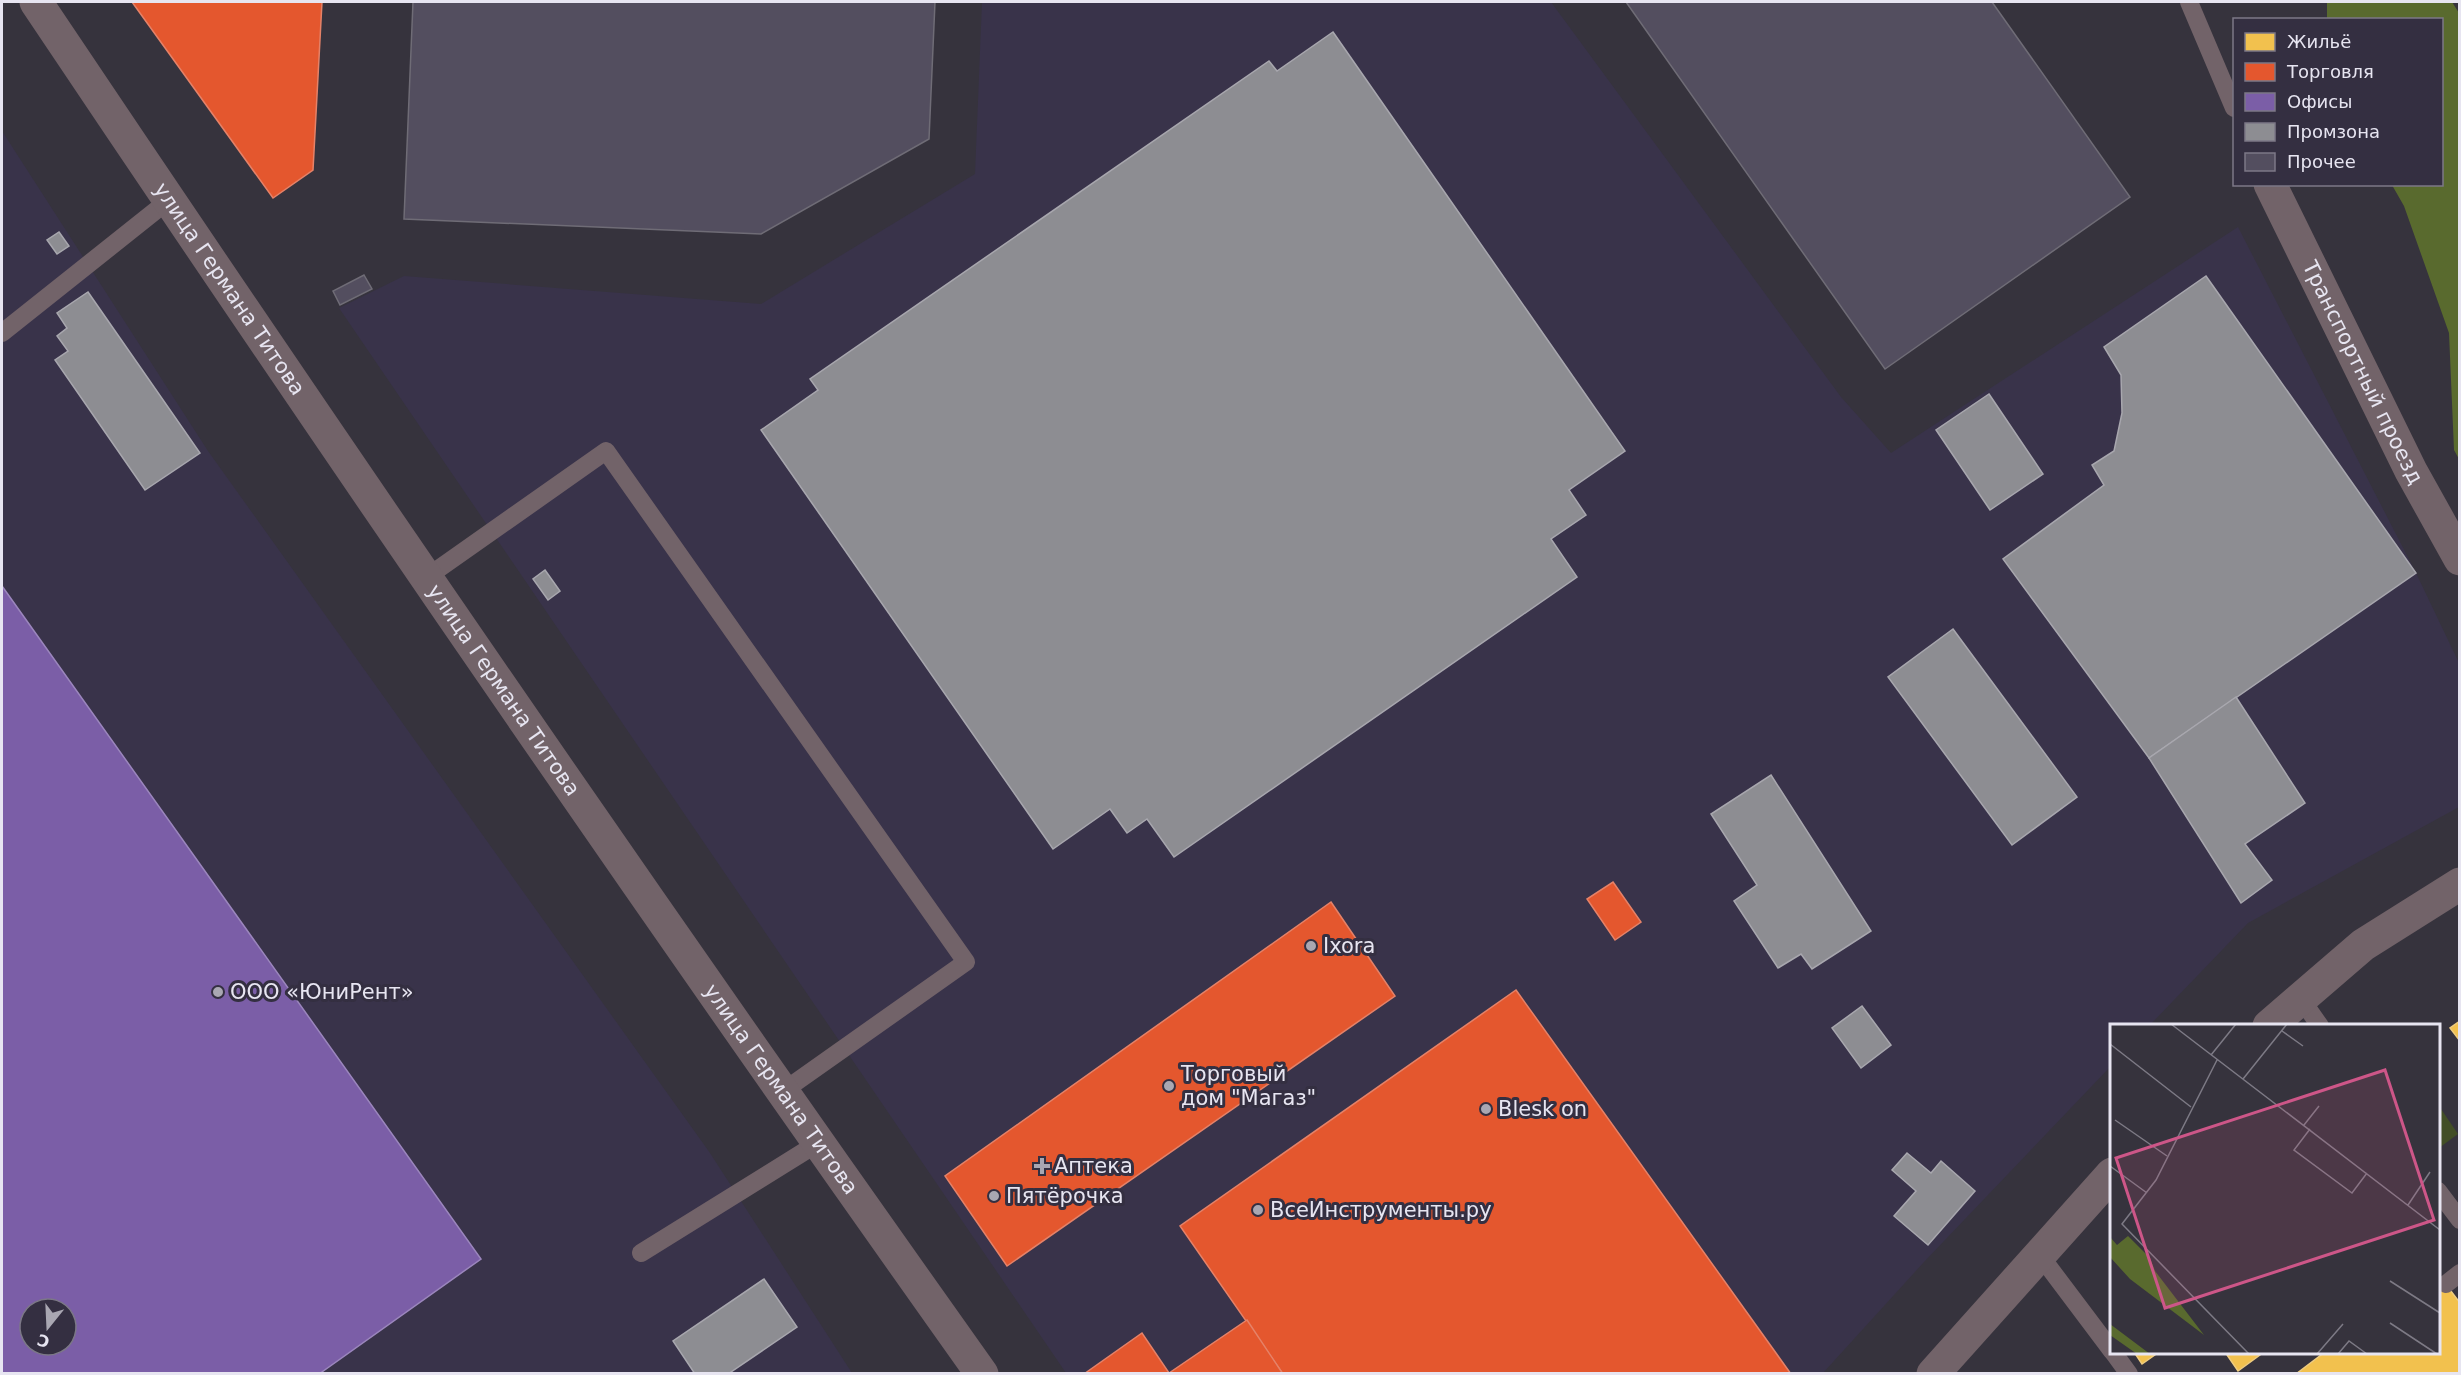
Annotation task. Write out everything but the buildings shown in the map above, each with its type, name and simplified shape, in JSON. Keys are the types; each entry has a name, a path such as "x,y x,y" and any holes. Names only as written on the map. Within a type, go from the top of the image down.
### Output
{"street":[{"name":"улица Германа Титова","path":"36,2 169,200 782,1092 982,1374"},
{"name":"Транспортный проезд","path":"2271,186 2411,471 2460,560"},
{"path":"2271,1024 2363,945 2460,884"},
{"path":"1933,1374 2110,1176"}],"lane":[{"path":"2189,2 2233,103"},
{"path":"2,333 169,200"},
{"path":"427,576 606,451 966,962 782,1092"},
{"path":"2301,999 2319,1024"},
{"path":"641,1253 818,1143"},
{"path":"2440,1192 2460,1220"},
{"path":"2039,1254 2110,1349"},
{"path":"2114,1354 2129,1374"}],"shaded area":[{"path":"982,2 1551,2 1841,397 1891,453 2238,227 2416,573 2459,663 2459,807 2248,923 2151,1024 2110,1024 2110,1067 1924,1262 1823,1373 1066,1373 339,308 404,276 761,304 975,174"},
{"path":"2,131 208,451 710,1153 852,1373 2,1373"}],"green space":[{"path":"2327,2 2452,2 2459,13 2459,459 2454,450 2449,333 2404,206 2393,186 2443,186 2443,18 2327,18"},
{"path":"2440,1107 2458,1134 2440,1147"}],"place":[{"name":"Ixora","path":"1311,946"},
{"name":"ООО «ЮниРент»","path":"218,992"},
{"name":"Торговый дом \"Магаз\"","path":"1169,1086"},
{"name":"Blesk on","path":"1486,1109"},
{"name":"Аптека","path":"1042,1166"},
{"name":"Пятёрочка","path":"994,1196"},
{"name":"ВсеИнструменты.ру","path":"1258,1210"}]}
